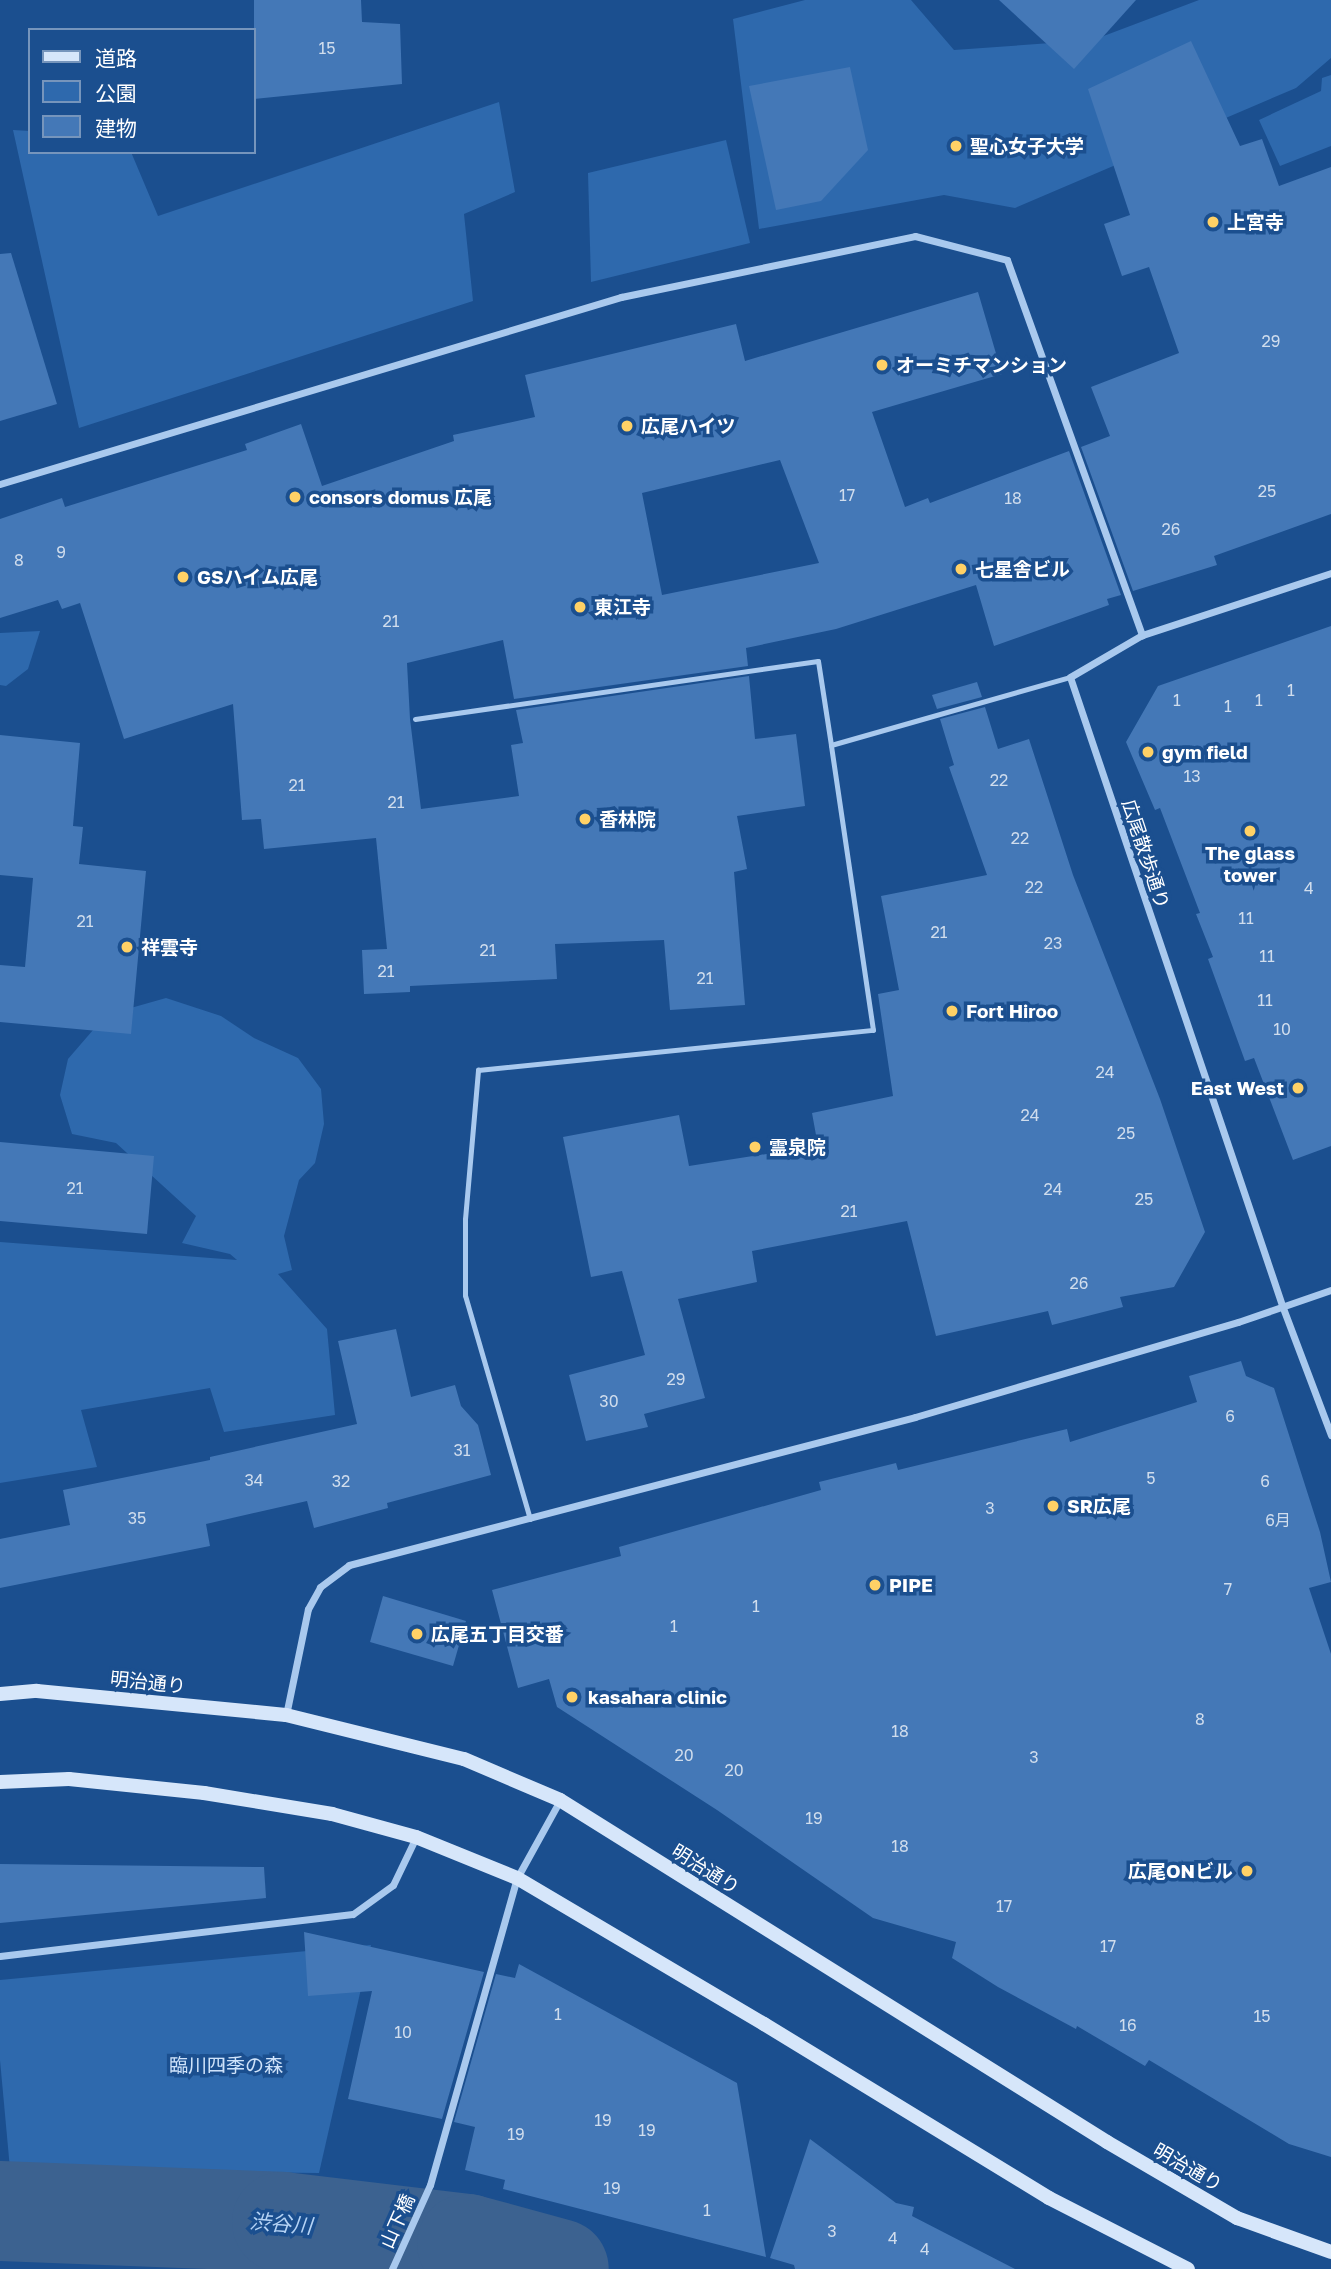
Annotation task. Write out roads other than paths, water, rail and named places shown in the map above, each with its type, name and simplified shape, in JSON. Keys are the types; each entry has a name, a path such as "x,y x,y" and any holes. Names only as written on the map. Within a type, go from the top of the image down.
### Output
{"main road":[{"name":"明治通り","path":"0,1694 37,1691 286,1715 464,1759 559,1800 1107,2142 1237,2218 1331,2252"},
{"path":"0,1782 69,1779 204,1793 332,1814 416,1837 517,1878 764,2024 1049,2198 1188,2269"}],"street":[{"path":"0,484 621,297 915,236 1007,260 1142,635"},
{"path":"1070,677 1142,635 1331,573"},
{"name":"広尾散歩通り","path":"1070,677 1283,1308 1331,1435"},
{"path":"286,1715 308,1609 320,1587 349,1565 915,1417 1283,1308 1331,1290"},
{"name":"山下橋","path":"392,2269 430,2185 517,1878 559,1800"},
{"path":"0,1956 353,1914 393,1885 416,1837"}],"lane":[{"path":"415,719 818,661 873,1030 478,1070 465,1219 465,1296 530,1519"},
{"path":"831,745 1070,677"}],"waterway":[{"name":"渋谷川","path":"0,2211 282,2222 467,2244 559,2269"}],"place":[{"name":"聖心女子大学","path":"956,146"},
{"name":"上宮寺","path":"1213,222"},
{"name":"オーミチマンション","path":"882,365"},
{"name":"広尾ハイツ","path":"627,426"},
{"name":"consors domus 広尾","path":"295,497"},
{"name":"七星舎ビル","path":"961,569"},
{"name":"GSハイム広尾","path":"183,577"},
{"name":"東江寺","path":"580,607"},
{"name":"gym field","path":"1148,752"},
{"name":"香林院","path":"585,819"},
{"name":"The glass tower","path":"1250,831"},
{"name":"祥雲寺","path":"127,947"},
{"name":"Fort Hiroo","path":"952,1011"},
{"name":"East West","path":"1298,1088"},
{"name":"霊泉院","path":"755,1147"},
{"name":"SR広尾","path":"1053,1506"},
{"name":"PIPE","path":"875,1585"},
{"name":"広尾五丁目交番","path":"417,1634"},
{"name":"kasahara clinic","path":"572,1697"},
{"name":"広尾ONビル","path":"1247,1871"}],"park label":[{"name":"臨川四季の森","path":"226,2065"}]}
